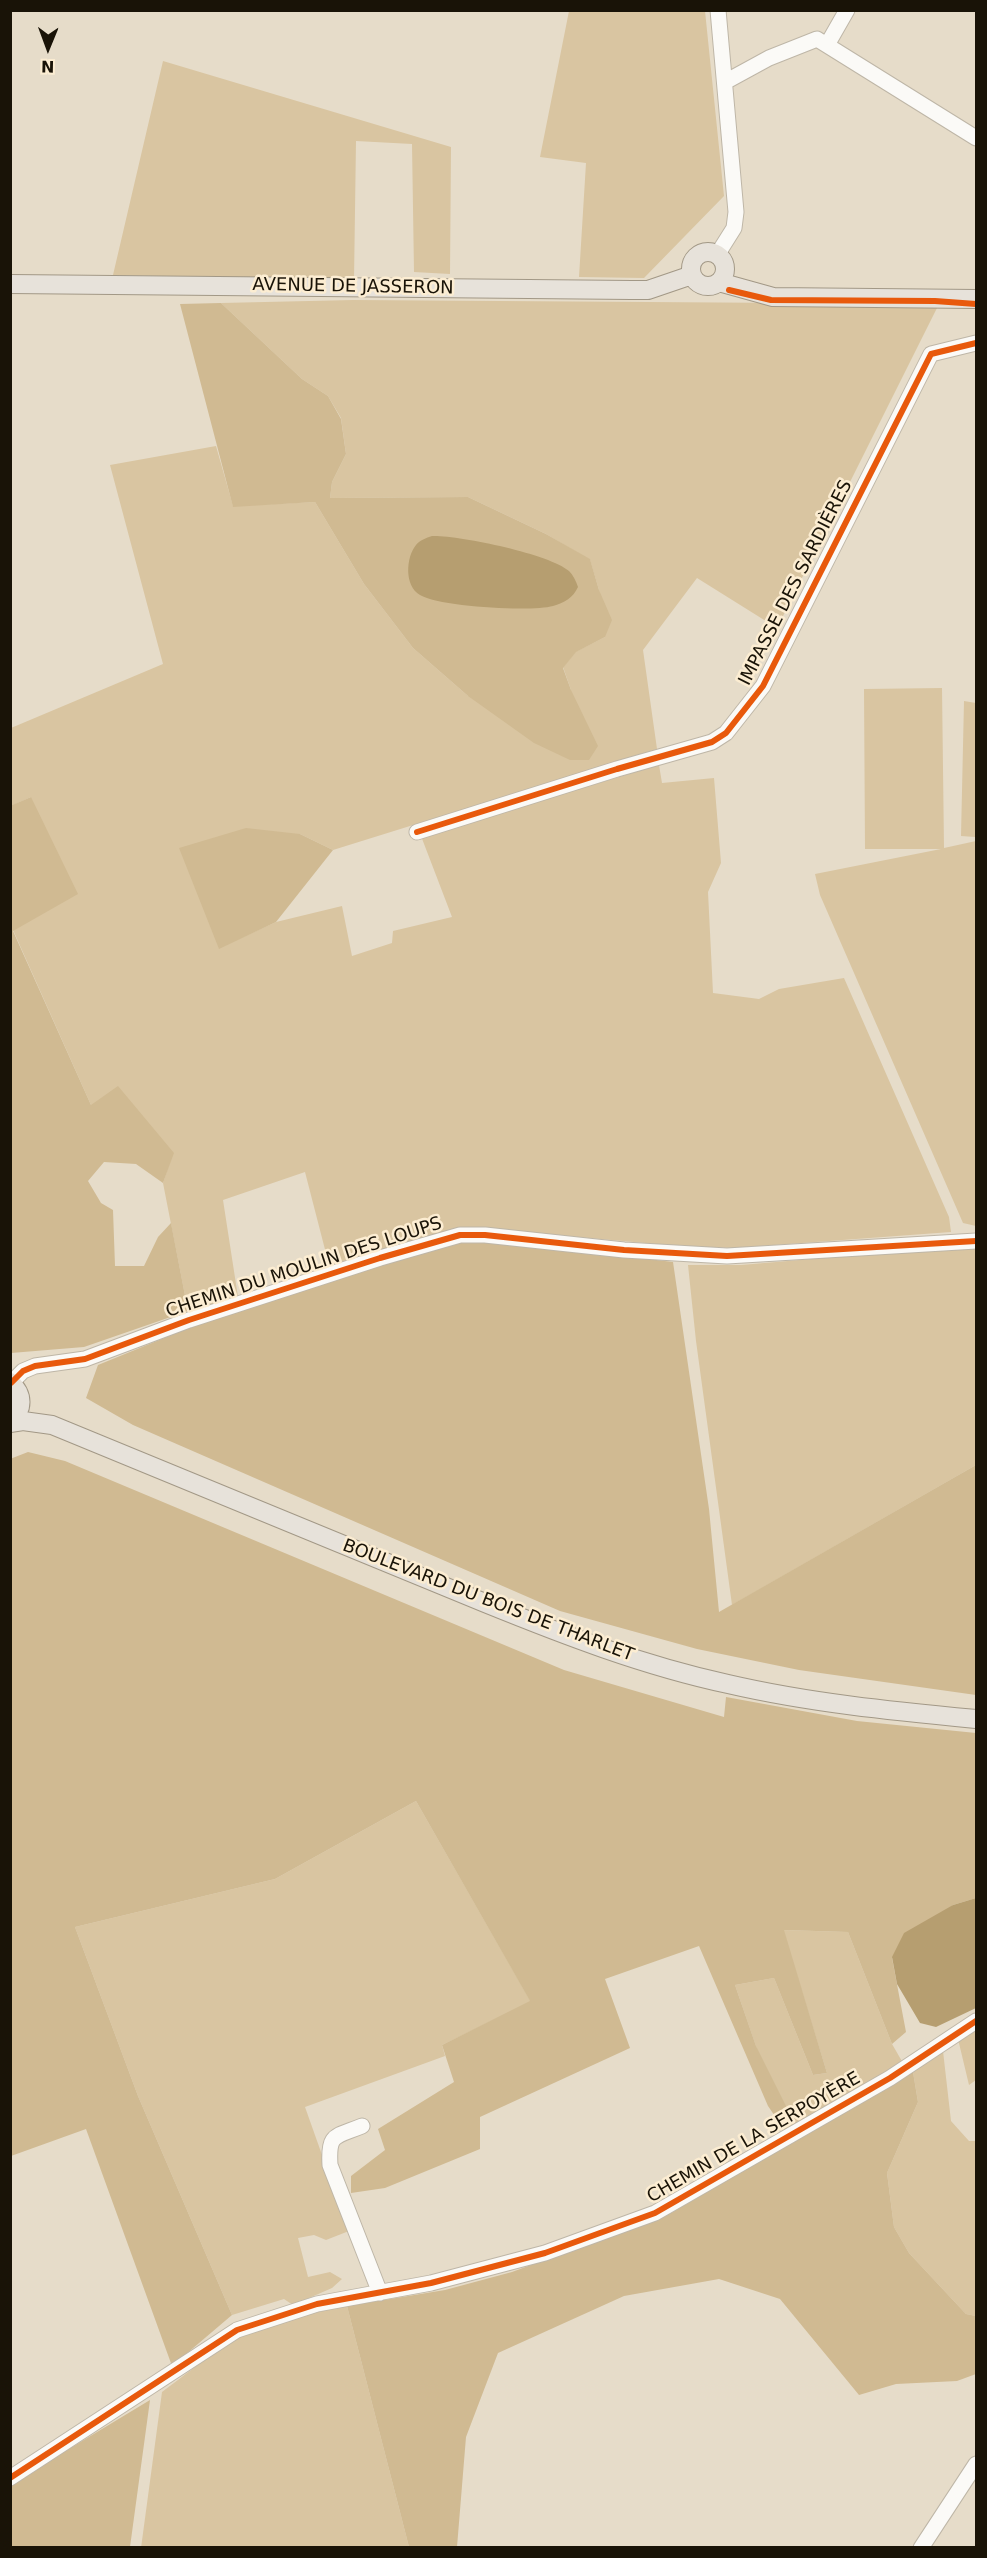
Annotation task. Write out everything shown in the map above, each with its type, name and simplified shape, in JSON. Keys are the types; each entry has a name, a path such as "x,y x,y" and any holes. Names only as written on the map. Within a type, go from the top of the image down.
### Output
{"main road":[{"path":"720,269 708,286 702,285 692,275 692,263 699,255 706,252 720,269 773,297 976,299"},
{"path":"720,269 756,287 774,292 976,292"},
{"name":"AVENUE DE JASSERON","path":"10,284 648,290 692,275"},
{"name":"BOULEVARD DU BOIS DE THARLET","path":"11,1382 17,1388 21,1399 52,1425"},
{"path":"10,1423 20,1410 21,1399"},
{"name":"BOULEVARD DU BOIS DE THARLET","path":"10,1423 22,1421 52,1425 495,1607 648,1663 726,1684 832,1704 976,1719"}],"street":[{"path":"718,10 736,212 734,228 720,269"},
{"path":"827,45 847,10"},
{"path":"725,82 769,58 817,39 976,138"},
{"name":"IMPASSE DES SARDIÈRES","path":"417,832 617,769 712,742 726,733 763,686 931,354 976,343"},
{"name":"CHEMIN DU MOULIN DES LOUPS","path":"11,1382 23,1371 35,1366 86,1359 189,1320 380,1258 460,1235 485,1235 678,1254 727,1256 976,1242"},
{"name":"CHEMIN DE LA SERPOYÈRE","path":"10,2478 237,2330 318,2304 431,2283 545,2253 655,2213 890,2078 976,2021"},
{"path":"362,2126 334,2138 329,2146 330,2165 380,2293"},
{"path":"921,2547 976,2464"}],"shaded area":[{"path":"569,11 705,11 724,196 644,278 579,277 586,163 540,157"},
{"path":"163,61 451,147 450,274 414,272 412,144 356,141 354,280 113,275"},
{"path":"353,300 939,304 777,628 697,578 643,650 657,749 333,850 300,834 219,948 276,922 342,906 352,956 392,943 393,931 452,917 421,836 659,765 662,783 714,778 721,863 708,892 713,993 759,999 779,989 844,978 949,1217 951,1232 734,1248 679,1246 499,1230 458,1231 329,1265 305,1172 223,1200 238,1297 188,1311 163,1183 173,1153 91,1105 13,930 31,797 11,806 11,728 163,664 110,465 216,446 233,506 315,502 364,584 413,648 468,696 571,690 563,667 575,652 605,637 599,590 590,560 546,534 468,497 330,498 332,482 346,454 341,418 328,396 302,379 221,303"},
{"path":"221,303 302,379 328,396 341,419 346,454 332,482 330,498 468,497 546,534 590,559 599,590 612,620 605,637 576,652 563,668 598,746 589,760 570,760 534,743 468,696 413,648 364,584 315,502 233,507 180,304"},
{"path":"432,536 482,542 543,558 569,571 578,587 574,594 564,602 542,608 486,607 431,599 415,591 408,571 410,557 416,545 421,540"},
{"path":"942,688 944,848 976,841 976,1226 963,1223 820,895 815,874 941,849 865,849 864,689"},
{"path":"964,701 976,703 975,837 961,836"},
{"path":"31,797 78,894 13,931 91,1105 118,1086 174,1153 163,1183 136,1164 104,1162 88,1181 101,1203 113,1210 115,1266 144,1266 158,1237 171,1223 188,1311 84,1347 11,1353 10,806"},
{"path":"246,828 300,834 333,850 276,922 219,949 179,848"},
{"path":"466,1237 673,1262 709,1509 719,1612 976,1465 976,1695 799,1670 697,1649 560,1611 133,1425 86,1398 98,1365 191,1327"},
{"path":"976,1245 976,1465 732,1605 696,1341 688,1265 741,1265"},
{"path":"28,1452 65,1461 564,1670 724,1717 726,1697 857,1721 976,1733 976,1898 953,1905 892,1958 906,2032 892,2044 848,1932 784,1930 827,2073 813,2075 774,1978 735,1985 756,2046 792,2118 785,2131 768,2106 699,1946 605,1979 630,2048 480,2117 480,2149 385,2188 351,2193 351,2176 385,2150 378,2129 454,2082 442,2045 530,2001 416,1801 275,1879 75,1927 138,2096 232,2315 172,2366 86,2129 11,2156 10,1459"},
{"path":"416,1801 531,2002 442,2045 445,2056 305,2107 349,2231 326,2240 314,2235 298,2238 308,2277 330,2272 342,2279 332,2288 293,2305 284,2299 232,2315 138,2096 75,1927 275,1879"},
{"path":"976,1898 976,2008 936,2027 920,2023 897,1984 892,1957 904,1933 953,1905"},
{"path":"783,1930 848,1932 892,2044 903,2063 785,2131 735,1985 774,1978 813,2075 827,2073"},
{"path":"976,2026 976,2080 969,2085 958,2039"},
{"path":"943,2051 951,2121 969,2141 976,2141 976,2316 966,2314 909,2253 894,2227 887,2173 918,2102 913,2072"},
{"path":"913,2072 918,2102 887,2173 894,2227 909,2253 966,2314 976,2316 976,2374 957,2381 896,2384 859,2395 780,2299 719,2279 624,2296 498,2353 466,2437 457,2547 409,2547 347,2306 445,2290 512,2272 671,2213"},
{"path":"347,2306 409,2547 141,2548 162,2392 208,2358 245,2335 291,2318"},
{"path":"150,2400 130,2547 11,2548 11,2484"}],"cycle path":[{"path":"729,290 771,300 935,301 976,304"},
{"path":"417,832 617,769 712,742 726,733 763,686 931,354 976,343"},
{"path":"11,1383 23,1371 35,1366 85,1359 189,1320 380,1258 460,1235 485,1235 624,1250 727,1256 976,1241"},
{"path":"10,2478 237,2330 317,2304 431,2283 545,2253 655,2213 890,2078 976,2021"}]}
